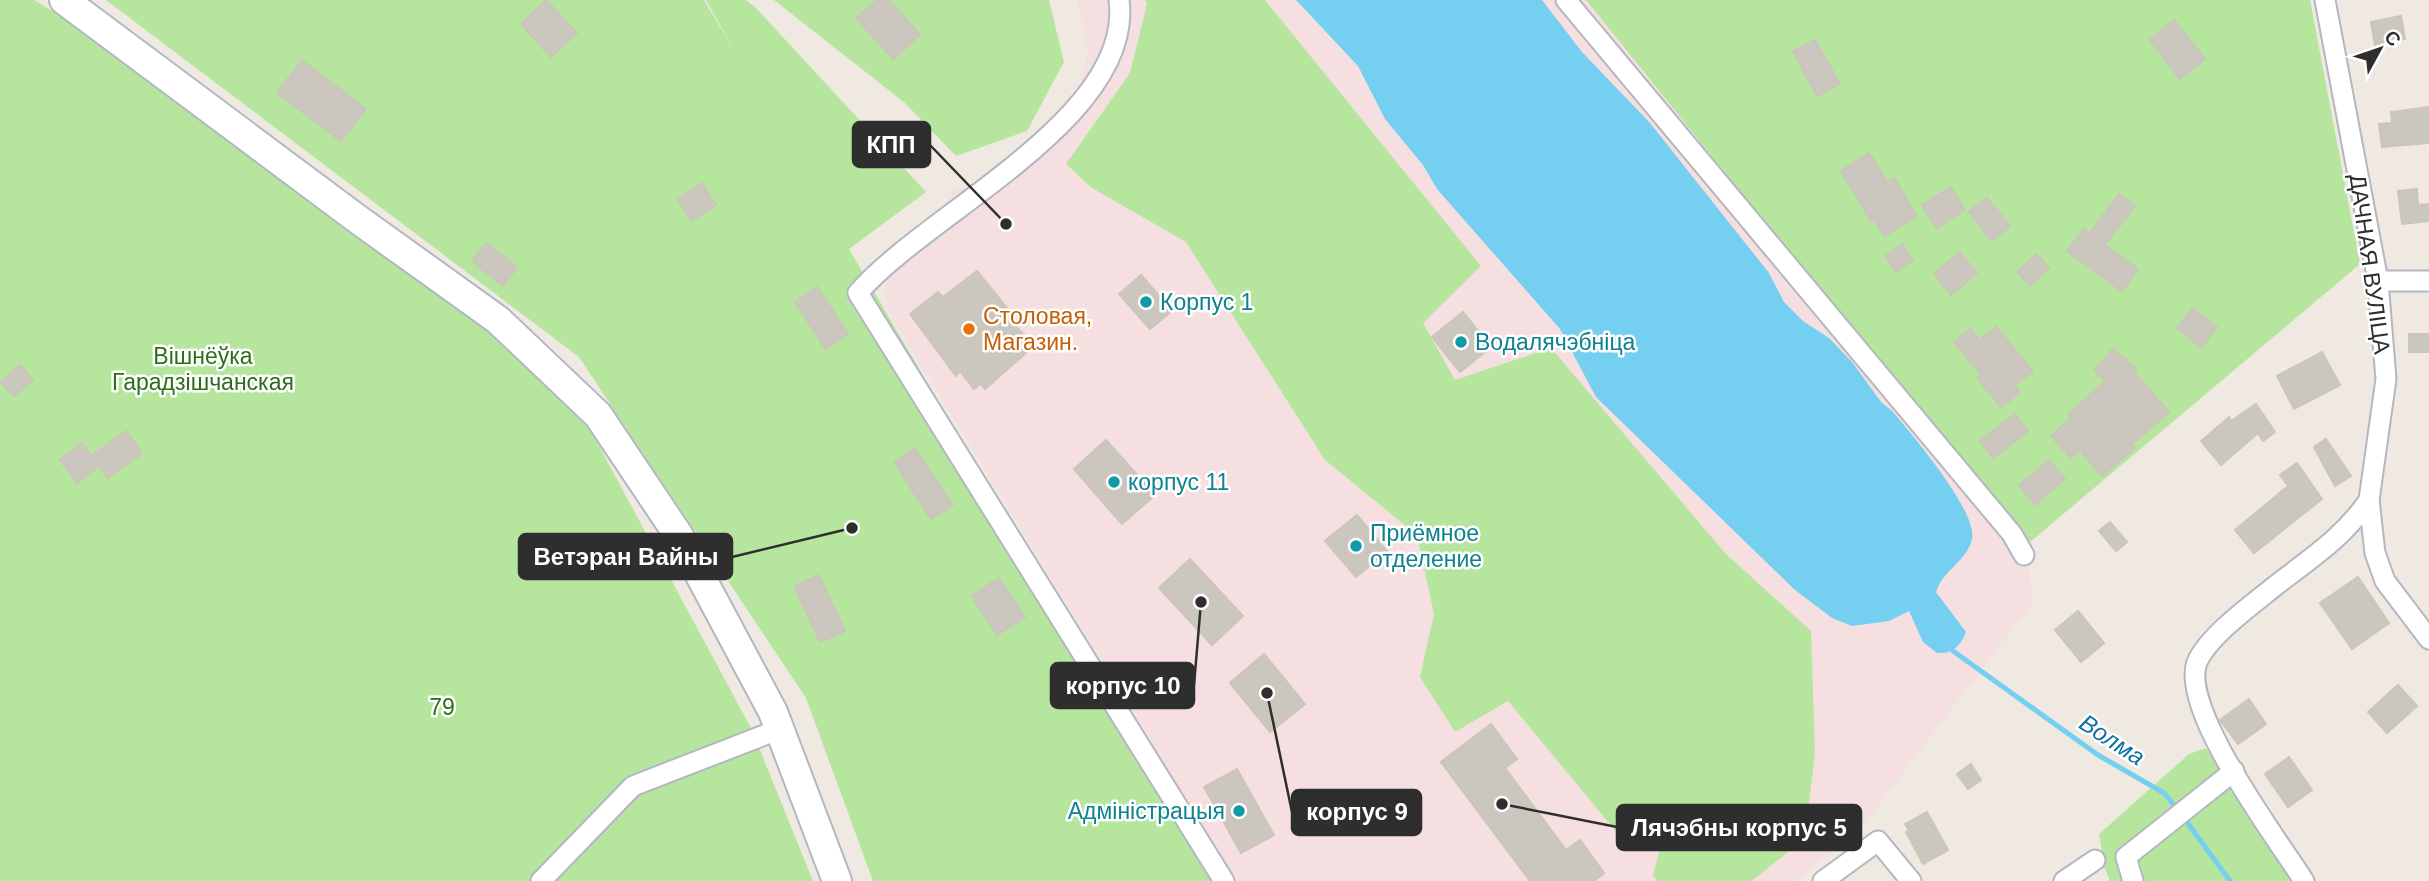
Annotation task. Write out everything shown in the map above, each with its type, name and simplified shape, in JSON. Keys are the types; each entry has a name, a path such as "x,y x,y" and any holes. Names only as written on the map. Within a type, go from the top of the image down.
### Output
{"street":[{"path":"64,0 356,218 498,320 598,415 679,536 780,729 837,881"},
{"path":"1119,0 1119,32 1115,48 1108,65 1080,102 1025,156 879,268 858,293 1224,881"},
{"path":"1566,0 2012,534 2024,555"},
{"name":"ДАЧНАЯ ВУЛІЦА","path":"2325,0 2378,281 2386,379 2369,500 2378,568 2429,639"},
{"path":"2378,281 2429,281"},
{"path":"2304,881 2234,771 2200,710 2194,687 2198,660 2211,642 2238,618 2340,537 2369,500"},
{"path":"541,881 633,786 780,729"},
{"path":"2133,881 2126,857 2234,771"},
{"path":"1823,881 1878,841 1911,881"},
{"path":"2064,881 2095,860"}],"shaded area":[{"path":"1077,0 1586,0 1846,323 2030,542 2027,554 2033,602 1857,833 1795,881 1235,881 886,307 884,273 954,217 952,192 977,183 1058,120 1081,81 1088,50"}],"green space":[{"path":"0,0 34,0 64,18 519,352 552,384 572,406 598,444 751,728 813,881 0,881"},
{"path":"106,0 704,0 735,52 706,0 746,0 755,7 926,192 849,249 1219,881 873,881 806,698 579,357"},
{"path":"774,0 1049,0 1064,62 1027,131 956,156 905,103"},
{"path":"1145,0 1265,0 1481,266 1423,323 1455,380 1551,348 1725,553 1811,631 1815,752 1805,838 1752,881 1657,881 1653,875 1664,834 1629,847 1508,701 1455,732 1420,677 1434,614 1417,535 1325,460 1186,242 1092,188 1066,164 1130,73 1147,4"},
{"path":"1586,0 2310,0 2360,264 2030,542 1846,323"},
{"path":"2206,748 2291,881 2110,881 2104,866 2099,834 2189,754"}],"water":[{"path":"1296,0 1542,0 1582,52 1650,123 1769,273 1784,302 1803,321 1829,338 1852,362 1881,402 1892,411 1927,454 1954,492 1965,511 1972,539 1936,592 1966,632 1959,645 1947,652 1937,653 1923,642 1909,611 1889,621 1852,626 1832,618 1795,590 1596,397 1560,329 1437,189 1423,165 1385,119 1358,66"}],"building":[{"path":"546,0 577,33 551,57 521,24"},
{"path":"877,0 889,0 920,35 893,59 856,18"},
{"path":"2401,16 2405,39 2375,45 2371,22"},
{"path":"2174,20 2205,59 2180,79 2150,40"},
{"path":"1815,40 1840,84 1817,96 1793,52"},
{"path":"302,60 366,109 341,141 277,93"},
{"path":"2429,107 2429,143 2382,147 2379,124 2392,123 2391,112"},
{"path":"1869,153 1887,182 1894,178 1917,216 1884,236 1874,219 1871,221 1841,171"},
{"path":"702,183 716,205 692,221 678,199"},
{"path":"1951,187 1965,210 1936,228 1922,205"},
{"path":"2417,189 2418,205 2429,204 2429,221 2402,224 2398,191"},
{"path":"2119,194 2135,206 2105,245 2138,269 2122,291 2067,251 2084,229 2090,233"},
{"path":"1987,198 2010,226 1992,241 1969,212"},
{"path":"486,243 517,267 503,286 472,261"},
{"path":"1902,244 1913,260 1896,272 1885,256"},
{"path":"1959,252 1977,273 1951,295 1934,274"},
{"path":"2036,254 2049,268 2030,286 2017,272"},
{"name":"Столовая, Магазин.","path":"977,271 1011,313 1007,316 1029,341 1024,345 1027,352 985,389 981,384 974,389 960,371 956,376 910,314 938,292 943,297"},
{"name":"Корпус 1","path":"1141,275 1172,311 1150,329 1119,294"},
{"path":"817,287 848,334 826,349 795,302"},
{"path":"2192,308 2217,327 2202,348 2177,328"},
{"name":"Водалячэбніца","path":"1463,312 1491,347 1460,372 1432,337"},
{"path":"1996,327 2033,371 2015,385 2020,392 2001,407 1977,378 1981,375 1954,342 1971,329 1979,340"},
{"path":"2409,334 2429,334 2429,352 2409,352"},
{"path":"2113,349 2136,368 2133,371 2169,412 2132,444 2135,448 2102,476 2080,450 2071,458 2051,436 2071,418 2068,414 2106,381 2094,371"},
{"path":"2322,352 2340,385 2294,409 2277,376"},
{"path":"20,365 33,380 14,396 1,382"},
{"path":"2256,404 2275,432 2263,441 2258,433 2221,465 2201,441 2229,417 2231,421"},
{"path":"2015,414 2028,431 1993,458 1980,441"},
{"path":"126,431 142,453 108,478 92,456"},
{"path":"2326,439 2351,476 2335,486 2314,447"},
{"name":"корпус 11","path":"1106,440 1155,495 1122,524 1074,469"},
{"path":"82,443 99,466 77,483 60,460"},
{"path":"915,448 953,505 931,519 894,462"},
{"path":"2049,460 2065,479 2035,505 2019,485"},
{"path":"2297,463 2322,499 2254,553 2235,530 2288,486 2280,475"},
{"name":"Приёмное отделение","path":"1357,515 1387,551 1356,577 1325,541"},
{"path":"2110,522 2127,542 2116,551 2099,531"},
{"path":"1190,559 1243,616 1212,645 1159,588"},
{"path":"819,575 845,631 820,642 794,586"},
{"path":"2358,577 2389,623 2352,649 2320,603"},
{"path":"999,578 1025,617 997,635 972,596"},
{"path":"2078,611 2104,643 2081,662 2055,630"},
{"path":"1264,654 1305,704 1270,732 1230,683"},
{"path":"2398,685 2417,706 2387,733 2368,712"},
{"path":"2249,699 2266,724 2238,744 2220,720"},
{"path":"1491,724 1517,759 1505,768 1566,850 1580,840 1604,873 1594,881 1530,881 1441,762"},
{"path":"2289,757 2312,790 2288,807 2265,774"},
{"path":"1971,764 1981,780 1968,789 1957,774"},
{"name":"Адміністрацыя","path":"1237,769 1274,835 1241,853 1204,787"},
{"path":"1927,812 1948,850 1923,864 1906,832 1909,830 1905,824"}],"waterway":[{"name":"Волма","path":"1953,651 2098,755 2164,793 2178,810"},
{"name":"Волма","path":"2184,818 2230,881"}],"place":[{"name":"КПП","path":"1006,224"},
{"name":"Корпус 1","path":"1146,302"},
{"name":"Столовая, Магазин.","path":"969,329"},
{"name":"Водалячэбніца","path":"1461,342"},
{"name":"корпус 11","path":"1114,482"},
{"name":"Ветэран Вайны","path":"852,528"},
{"name":"Приёмное отделение","path":"1356,546"},
{"name":"корпус 10","path":"1201,602"},
{"name":"корпус 9","path":"1267,693"},
{"name":"Лячэбны корпус 5","path":"1502,804"},
{"name":"Адміністрацыя","path":"1239,811"}],"park label":[{"name":"Вішнёўка Гарадзішчанская","path":"203,369"},
{"name":"79","path":"442,707"}]}
